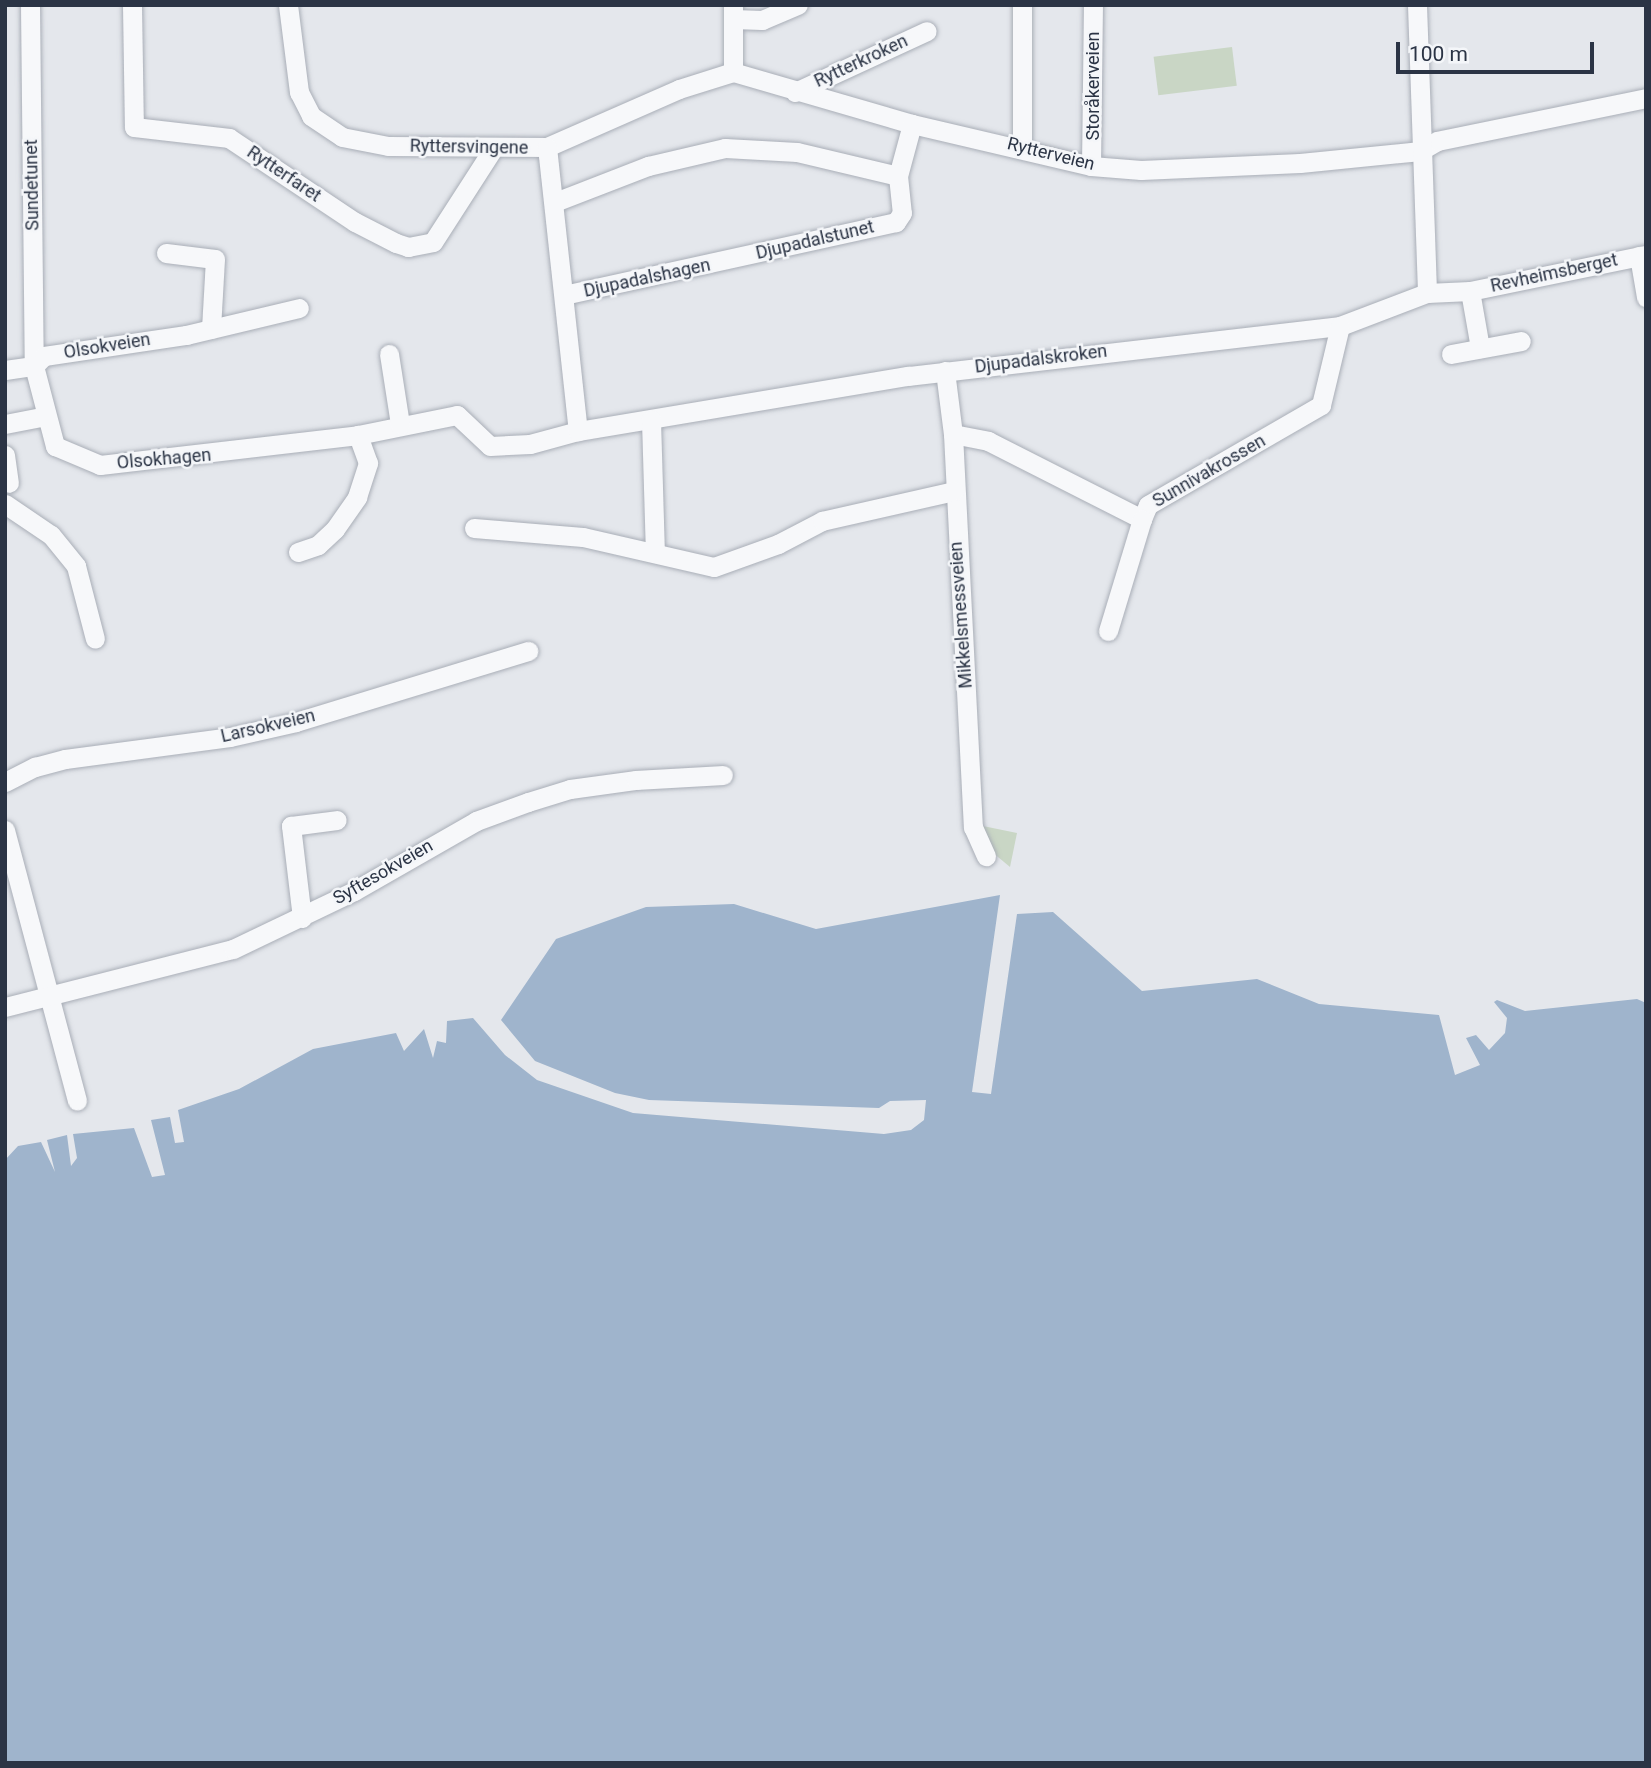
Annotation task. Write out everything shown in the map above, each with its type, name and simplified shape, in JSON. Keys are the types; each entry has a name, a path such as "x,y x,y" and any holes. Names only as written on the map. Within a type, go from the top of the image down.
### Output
{"street":[{"name":"Sundetunet","path":"30,5 34,366"},
{"name":"Rytterfaret","path":"132,5 134,127 229,138 355,222 396,243 408,247 433,242 493,149"},
{"name":"Ryttersvingene","path":"288,5 299,92 311,116 342,137 388,146 493,149 547,147 679,89 733,72"},
{"path":"733,72 733,12 762,20 798,5"},
{"path":"1022,5 1022,147"},
{"name":"Storåkerveien","path":"1091,166 1093,5"},
{"path":"1417,5 1427,293"},
{"name":"Rytterkroken","path":"795,92 927,31"},
{"name":"Rytterveien","path":"733,72 912,124 1022,147 1091,166 1183,170 1420,151 1437,141 1646,98"},
{"name":"Djupadalstunet","path":"729,260 896,222 902,213 898,176 912,124"},
{"path":"547,147 578,431"},
{"path":"555,202 648,166 725,148 797,152 898,176"},
{"path":"167,251 215,259 212,330"},
{"name":"Revheimsberget","path":"1427,293 1470,291 1642,255 1646,297"},
{"name":"Djupadalshagen","path":"565,295 729,260"},
{"name":"Revheimsberget","path":"1470,291 1480,348"},
{"name":"Djupadalskroken","path":"440,416 457,415 490,446 530,444 578,431 945,371 1340,326 1427,293"},
{"name":"Olsokveien","path":"5,370 34,366 44,356 212,330 299,308"},
{"name":"Sunnivakrossen","path":"953,434 988,441 1142,519 1148,505 1321,405 1340,326"},
{"path":"1451,354 1521,341"},
{"path":"389,354 400,424"},
{"name":"Olsokhagen","path":"34,366 55,446 100,465 358,435 440,416"},
{"name":"Mikkelsmessveien","path":"945,371 953,434 973,827 986,856"},
{"path":"5,424 46,416"},
{"path":"651,420 655,551"},
{"path":"298,552 318,545 335,529 356,497 368,463 358,435"},
{"path":"5,454 9,483"},
{"path":"474,528 583,537 655,551 714,567 726,566 822,521 954,491"},
{"path":"5,504 51,535 76,566 95,639"},
{"path":"1108,631 1142,519"},
{"name":"Larsokveien","path":"5,782 35,767 65,760 230,737 296,722 528,651"},
{"name":"Syftesokveien","path":"5,1007 49,999 233,949 302,918 434,842 528,802 570,789 636,780 723,775"},
{"path":"302,918 290,826 337,820"},
{"path":"5,830 77,1101"}],"green space":[{"path":"1232,47 1237,86 1158,95 1154,57"},
{"path":"978,825 1017,833 1010,867 992,852"}],"water":[{"path":"1000,895 972,1092 991,1094 1017,914 1053,912 1142,991 1257,979 1319,1004 1439,1015 1455,1075 1480,1065 1466,1038 1476,1035 1489,1050 1505,1033 1507,1018 1494,1002 1497,1000 1525,1011 1637,999 1646,1003 1646,1763 5,1763 5,1160 18,1146 41,1142 55,1172 47,1140 67,1135 71,1166 77,1158 73,1134 134,1128 152,1177 165,1175 151,1120 170,1117 175,1143 184,1142 178,1110 239,1089 313,1049 396,1033 404,1051 424,1029 433,1058 437,1041 446,1043 447,1021 473,1018 505,1055 537,1080 633,1113 884,1134 911,1130 924,1120 926,1100 890,1101 879,1108 649,1100 615,1093 535,1061 501,1020 556,939 646,907 734,904 816,929"}]}
